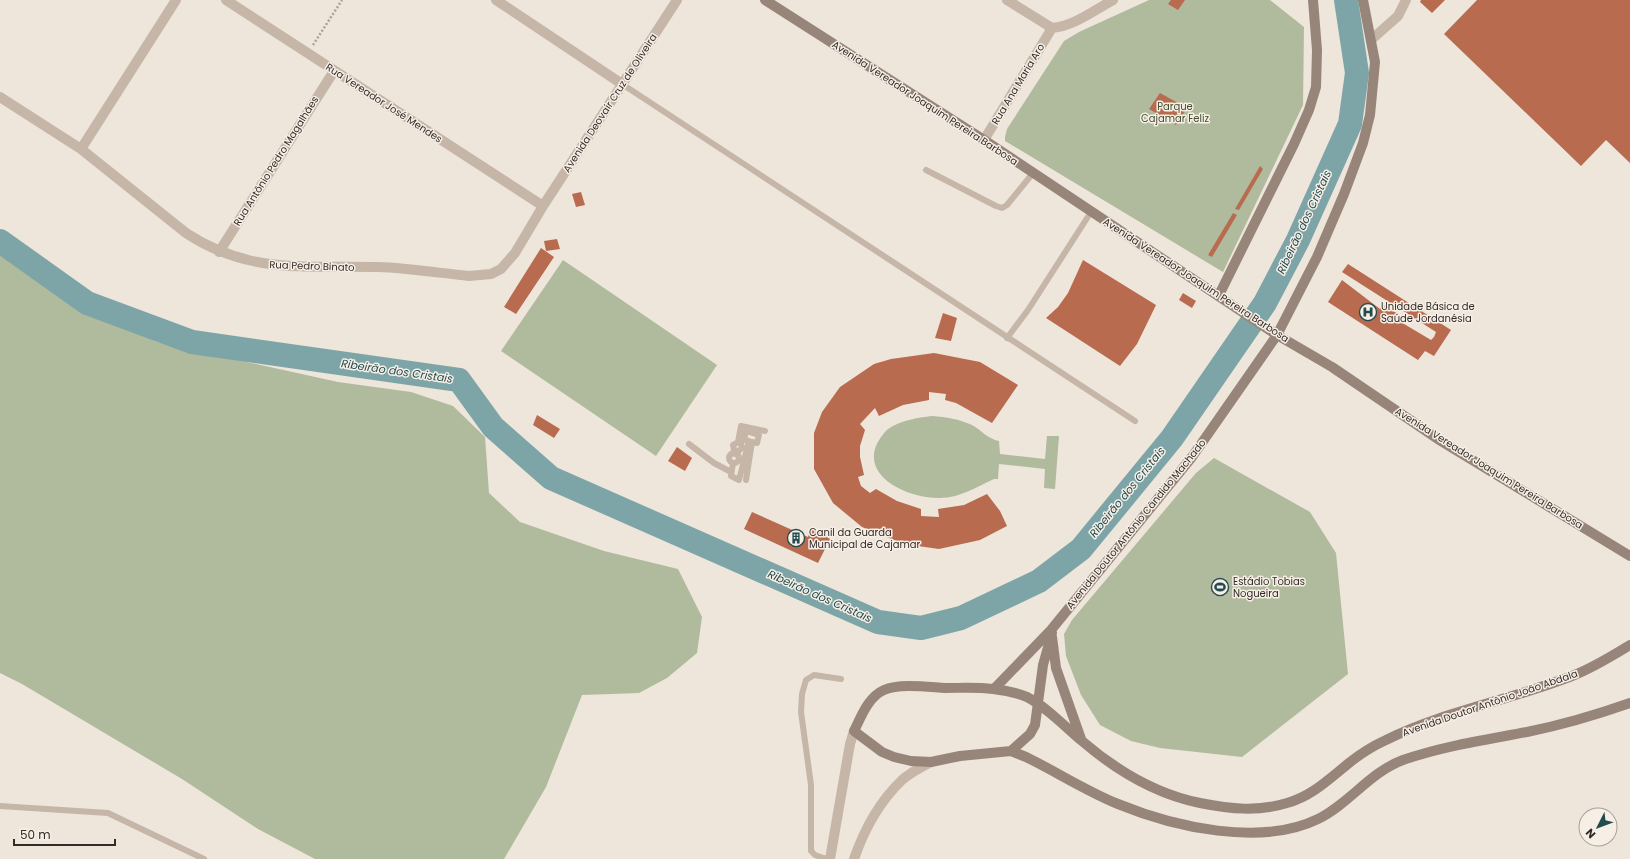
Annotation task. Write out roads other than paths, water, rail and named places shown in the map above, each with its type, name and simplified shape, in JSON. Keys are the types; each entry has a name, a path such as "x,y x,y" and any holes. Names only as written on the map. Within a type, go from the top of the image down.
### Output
{"street":[{"path":"81,149 176,0"},
{"name":"Rua Vereador José Mendes","path":"226,0 543,206"},
{"path":"496,0 622,84"},
{"name":"Avenida Deovair Cruz de Oliveira","path":"543,206 678,0"},
{"name":"Avenida Vereador Joaquim Pereira Barbosa","path":"765,0 984,140 1274,333 1332,367 1441,441 1630,556"},
{"path":"1007,0 1052,28 1060,28 1072,23 1113,0"},
{"path":"1219,295 1309,110 1316,87 1317,50 1313,0"},
{"name":"Avenida Doutor Antônio Cândido Machado","path":"994,689 1051,632 1192,457 1274,333 1317,257 1344,194 1363,143 1370,115 1375,75 1375,62 1372,39 1363,0"},
{"path":"1372,39 1398,16 1406,0"},
{"name":"Rua Ana Maria Aro","path":"984,140 1052,28"},
{"name":"Rua Antônio Pedro Magalhães","path":"219,252 334,71"},
{"name":"Rua Pedro Binato","path":"0,97 81,149 186,233 204,245 243,260 297,267 379,267 481,276 491,274 501,269 509,261 543,206"},
{"path":"1051,632 1056,668 1082,741"},
{"name":"Avenida Doutor Antônio Cândido Machado","path":"1011,751 1030,734 1035,725 1043,665 1051,632"},
{"name":"Avenida Doutor Antônio João Abdala","path":"1037,703 1113,766 1137,781 1168,795 1228,809 1256,810 1287,803 1306,796 1350,762 1386,739 1424,724 1573,676 1608,659 1630,645"},
{"path":"828,859 850,744 866,706 875,696 884,690 906,687 994,689 1025,696 1037,703"},
{"path":"854,732 882,752 894,757 911,761 931,762 960,756 1011,751 1026,757 1118,804 1154,817 1229,833 1258,833 1294,828 1317,820 1330,812 1385,769 1401,761 1433,751 1562,724 1630,703"},
{"path":"854,859 861,838 881,804 903,780 931,762"}],"lane":[{"path":"622,84 1135,421"},
{"path":"926,170 1002,208 1007,205 1033,173"},
{"path":"1007,338 1028,310 1091,212"},
{"path":"746,480 752,442 757,443 759,435 746,431 744,440 749,441 739,480 731,476 733,463 738,462 739,459 738,455 735,454 742,448 741,444 738,442 742,426 765,431"},
{"path":"689,444 714,463 731,472"},
{"path":"828,859 815,855 811,851 810,785 801,712 802,694 806,680 814,674 841,679"},
{"path":"0,806 108,813 204,859"}],"waterway":[{"name":"Ribeirão dos Cristais","path":"0,241 87,303 192,342 459,380 493,427 551,478 878,622 921,628 961,618 1039,581 1081,549 1172,438 1265,303 1298,240 1350,124 1357,73 1346,0"}],"place":[{"name":"Unidade Básica de Saúde Jordanésia","path":"1368,312"},
{"name":"Canil da Guarda Municipal de Cajamar","path":"796,538"},
{"name":"Estádio Tobias Nogueira","path":"1220,587"}],"park label":[{"name":"Parque Cajamar Feliz","path":"1175,112"}]}
